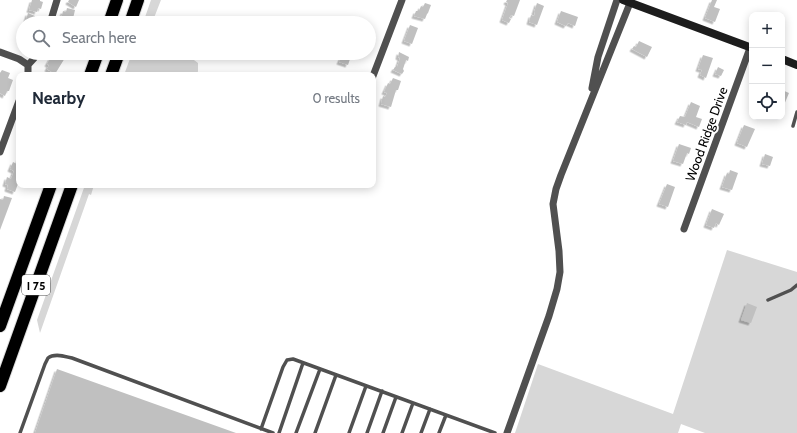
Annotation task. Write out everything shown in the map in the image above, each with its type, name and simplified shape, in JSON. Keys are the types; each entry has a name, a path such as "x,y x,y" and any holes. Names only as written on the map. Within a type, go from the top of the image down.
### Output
{"highway":[{"path":"111,16 117,0"},
{"path":"132,16 138,0"},
{"path":"91,72 95,60"},
{"path":"112,72 116,60"},
{"name":"I 75","path":"0,326 50,188"},
{"name":"I 75","path":"0,386 71,188"}],"street":[{"path":"52,16 57,0"},
{"path":"375,72 402,0"},
{"path":"590,102 598,57 617,0"},
{"path":"507,433 549,316 557,289 560,265 553,204 556,189 627,1 749,47"},
{"path":"0,52 16,58"},
{"name":"Wood Ridge Drive","path":"684,229 749,53"},
{"path":"20,60 28,65"},
{"path":"28,72 28,65 33,60"},
{"path":"785,61 797,65"},
{"path":"0,152 16,109"}],"lane":[{"path":"793,126 797,112"},
{"path":"768,300 791,290 797,285"},
{"path":"20,433 45,364 48,358 55,356 72,358 273,433"},
{"path":"261,429 283,367 287,360 293,359 495,433"},
{"path":"279,433 303,363"},
{"path":"296,433 320,369"},
{"path":"315,433 336,375"},
{"path":"349,433 366,386"},
{"path":"367,433 382,391"},
{"path":"384,433 396,396"},
{"path":"402,433 413,403"},
{"path":"421,433 430,409"},
{"path":"439,433 446,415"}],"shaded area":[{"path":"151,0 161,0 155,16 145,16"},
{"path":"129,60 194,60 198,63 198,72 125,72"},
{"path":"84,188 93,188 91,195 89,194 40,333 37,320"},
{"path":"727,250 797,272 797,433 705,433 681,424 678,433 515,433 538,364 673,414"}],"building":[{"path":"32,0 40,0 43,2 41,9 38,8 37,12 29,10"},
{"path":"69,0 79,0 76,7 68,2"},
{"path":"507,0 520,0 514,16 511,15 509,18 511,19 509,23 502,20 508,3 506,2"},
{"path":"712,0 717,0 714,7 720,9 715,22 705,18"},
{"path":"425,3 431,5 425,19 414,16 416,11 419,11 421,6 423,7"},
{"path":"537,3 544,6 537,25 529,22 531,15 534,16"},
{"path":"67,8 75,10 74,16 62,16 63,11 66,12"},
{"path":"561,11 578,17 575,26 568,23 566,26 557,22"},
{"path":"28,13 35,16 27,16"},
{"path":"410,25 418,28 412,44 404,41"},
{"path":"639,41 652,47 647,57 632,49 634,46 636,47"},
{"path":"399,52 409,57 408,61 406,60 402,74 393,70 397,67 400,58 398,57"},
{"path":"703,55 713,58 706,78 700,75 702,70 698,69"},
{"path":"49,60 64,60 56,72 52,72 47,69 49,65 47,64"},
{"path":"340,60 350,60 348,65 339,62"},
{"path":"718,67 724,70 721,76 715,74"},
{"path":"2,70 10,73 8,78 13,80 9,91 7,91 5,96 0,93 0,73"},
{"path":"393,78 401,81 398,90 396,90 391,107 381,104 383,96 385,97 387,93 384,92 388,83 390,84"},
{"path":"785,91 789,93 785,103"},
{"path":"691,102 700,106 696,117 702,119 699,127 687,122 686,125 677,122 680,116 685,117"},
{"path":"744,125 755,129 747,147 737,143"},
{"path":"679,144 691,148 689,154 687,153 683,164 673,161"},
{"path":"765,154 773,157 770,166 762,164"},
{"path":"13,162 16,164 16,188 15,192 7,189 8,185 5,184 7,177 11,179 14,171 10,169"},
{"path":"730,170 738,173 732,190 722,187 727,173 729,174"},
{"path":"667,184 675,187 668,207 659,204"},
{"path":"4,196 12,198 0,230 0,199 3,200"},
{"path":"712,209 724,214 719,225 716,223 714,228 706,225"},
{"path":"747,303 757,307 751,323 741,320"},
{"path":"57,369 236,433 35,433"}]}
